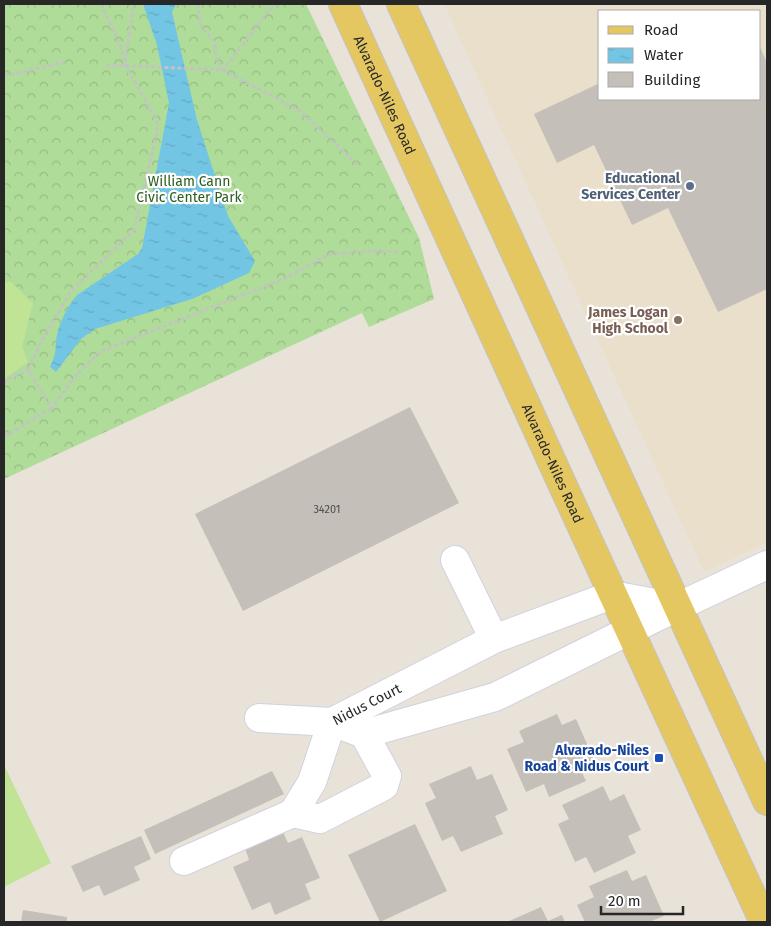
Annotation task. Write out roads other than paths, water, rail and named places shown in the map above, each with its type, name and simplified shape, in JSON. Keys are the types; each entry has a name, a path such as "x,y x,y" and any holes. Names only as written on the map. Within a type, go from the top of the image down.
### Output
{"main road":[{"name":"Alvarado-Niles Road","path":"343,4 612,595 764,922"},
{"path":"400,4 767,801"}],"street":[{"path":"455,560 494,639"},
{"name":"Nidus Court","path":"332,722 364,734 495,698 677,607 767,565"},
{"path":"612,595 677,607"},
{"name":"Nidus Court","path":"332,722 494,639 612,595"},
{"path":"184,861 293,813 312,782 332,722 259,718"},
{"path":"293,813 320,819 384,786 387,776 364,734"}],"water":[{"path":"143,4 176,4 172,12 197,120 228,216 255,261 249,273 192,299 95,329 81,339 56,372 50,367 55,354 57,335 66,310 77,295 138,254 142,248 169,103 157,45"}],"place":[{"name":"Educational Services Center","path":"690,186"},
{"name":"James Logan High School","path":"678,320"},
{"name":"Alvarado-Niles Road & Nidus Court","path":"659,758"}],"park label":[{"name":"William Cann Civic Center Park","path":"189,190"}]}
